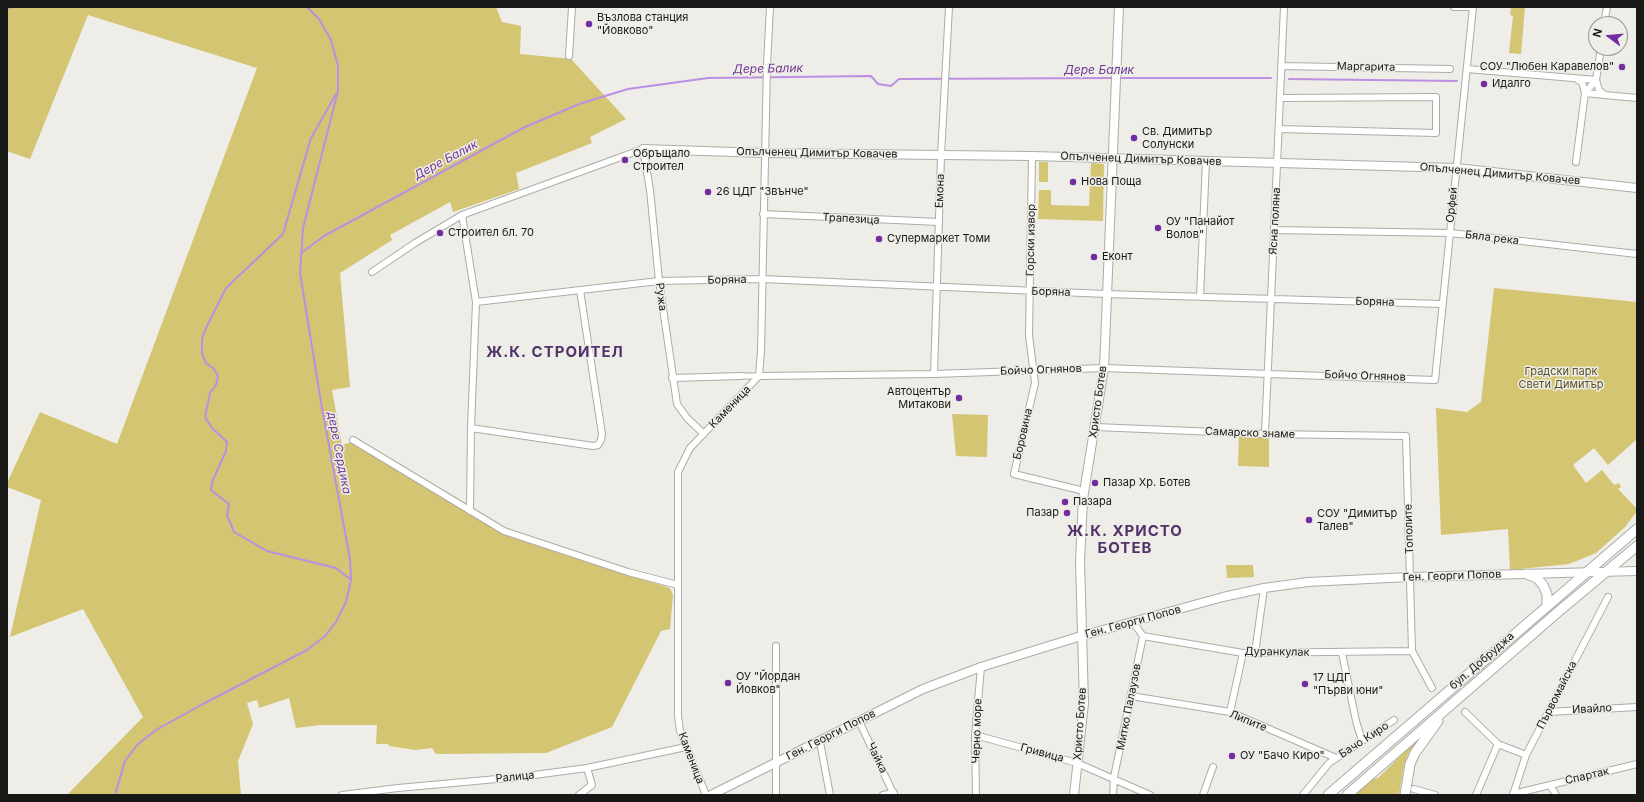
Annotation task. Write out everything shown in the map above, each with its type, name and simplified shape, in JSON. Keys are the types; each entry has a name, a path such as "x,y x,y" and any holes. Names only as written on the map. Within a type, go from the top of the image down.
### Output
{"main road":[{"name":"бул. Добруджа","path":"1328,795 1637,529"},
{"name":"бул. Добруджа","path":"1347,795 1558,612 1607,573 1637,546"},
{"path":"1526,574 1537,578 1543,585 1547,594 1547,605"},
{"path":"1404,795 1410,764 1415,753 1451,705"}],"street":[{"path":"569,56 572,7"},
{"name":"Каменица","path":"706,795 680,731 678,716 678,472 690,448 759,376 764,153 770,7"},
{"name":"Емона","path":"934,374 941,156 950,7"},
{"name":"Христо Ботев","path":"1074,795 1084,703 1081,636 1080,554 1084,491 1104,368 1119,7"},
{"name":"Ясна поляна","path":"1265,434 1284,7"},
{"path":"1454,7 1473,7"},
{"name":"Орфей","path":"1435,380 1473,7"},
{"path":"1600,56 1596,80 1599,90 1605,94"},
{"name":"Маргарита","path":"1281,66 1450,69"},
{"path":"1467,69 1596,80"},
{"path":"1575,79 1582,82 1585,93 1576,162"},
{"path":"1585,93 1596,80"},
{"path":"1585,93 1637,98"},
{"path":"1279,129 1436,133 1436,97 1280,98"},
{"path":"372,272 415,243 462,215 644,149"},
{"name":"Опълченец Димитър Ковачев","path":"644,149 764,153 1032,156 1456,168 1637,188"},
{"name":"Ружа","path":"644,149 650,190 659,281 677,404 681,411 704,434"},
{"name":"Горски извор","path":"1032,156 1029,347 1034,371"},
{"path":"1200,297 1206,161"},
{"name":"Трапезица","path":"763,214 939,222"},
{"path":"462,215 476,302 471,428 470,511"},
{"name":"Бяла река","path":"1274,230 1450,233 1637,254"},
{"name":"Боряна","path":"476,302 659,281 762,279 1106,294 1442,304"},
{"path":"471,428 594,446 598,445 602,434 580,290"},
{"name":"Бойчо Огнянов","path":"672,378 934,374 1104,368 1435,380"},
{"name":"Боровина","path":"1034,371 1035,383 1014,474 1084,491"},
{"name":"Самарско знаме","path":"1095,427 1265,434 1406,436"},
{"name":"Тополите","path":"1406,436 1412,651 1432,688"},
{"path":"353,440 504,531 615,568 678,585"},
{"name":"Ген. Георги Попов","path":"711,795 820,742 922,689 981,667 1081,636 1224,597 1264,588 1308,582 1410,577 1587,572 1607,573 1637,571"},
{"path":"1255,653 1264,588"},
{"name":"Първомайска","path":"1513,794 1526,755 1608,597"},
{"path":"1133,622 1143,636"},
{"name":"Дуранкулак","path":"1143,636 1243,653 1412,651"},
{"name":"Митко Палаузов","path":"1113,795 1114,778 1143,636"},
{"path":"776,646 778,762 776,795"},
{"path":"1230,712 1243,653"},
{"path":"1342,653 1356,721 1362,741"},
{"name":"Черно море","path":"976,795 975,735 981,667"},
{"name":"Липите","path":"1131,696 1230,712 1336,758"},
{"name":"Ивайло","path":"1548,712 1637,707"},
{"path":"1465,712 1498,744 1526,755"},
{"name":"Бачо Киро","path":"1302,795 1323,769 1336,758 1394,720"},
{"name":"Чайка","path":"859,722 894,794"},
{"name":"Гривица","path":"975,735 1077,763 1150,795"},
{"path":"820,742 830,795"},
{"path":"1476,795 1498,744"},
{"name":"Ралица","path":"342,795 386,792 587,768 686,747"},
{"name":"Спартак","path":"1513,794 1637,764"},
{"path":"1203,795 1213,767"},
{"path":"579,795 592,785 587,768"},
{"path":"1550,785 1556,795"},
{"path":"1414,789 1435,795"},
{"path":"883,795 894,794"}],"green space":[{"path":"7,7 496,7 502,22 521,26 520,54 571,59 626,119 590,137 592,143 516,173 519,189 453,212 450,202 390,235 392,240 340,273 350,387 332,390 342,445 352,442 502,533 670,588 673,595 670,629 661,631 612,727 546,753 436,754 432,748 415,750 389,746 388,744 376,744 377,725 320,725 296,728 289,698 259,708 257,700 247,703 253,724 238,761 241,795 67,795 143,717 83,609 10,637 41,500 7,487 7,483 40,412 117,444 257,68 88,15 30,159 7,151"},
{"path":"1511,7 1525,7 1521,54 1509,53 1513,16 1510,15"},
{"path":"1039,162 1048,162 1048,182 1039,182"},
{"path":"1091,163 1104,164 1103,221 1038,219 1039,190 1051,190 1051,205 1089,206"},
{"name":"Градски парк Свети Димитър","path":"1494,288 1637,302 1637,439 1608,465 1594,448 1573,465 1586,483 1602,470 1614,485 1619,483 1621,487 1618,489 1637,509 1637,511 1625,527 1596,553 1569,564 1510,570 1508,529 1441,535 1436,408 1467,412 1481,402"},
{"path":"952,414 988,415 987,457 956,456"},
{"path":"1239,435 1269,436 1269,467 1238,466"},
{"path":"1226,565 1253,565 1254,577 1227,578"},
{"path":"1425,732 1408,754 1404,765 1399,795 1353,795 1373,779 1378,778"}],"waterway":[{"name":"дере Сердика","path":"7,8 14,7"},
{"name":"дере Сердика","path":"115,795 125,761 138,744 156,730 307,650 325,636 336,622 346,602 351,580 350,559 322,408 300,273 303,228 338,91 338,66 331,40 319,19 307,7"},
{"name":"Дере Балик","path":"301,253 324,236 523,128 579,104 628,89 708,78 871,76 878,84 891,86 899,79 1114,78"},
{"name":"Дере Балик","path":"1118,78 1271,78"},
{"name":"Дере Балик","path":"1289,79 1457,81"},
{"path":"336,94 311,138 283,234 226,288 206,328 202,339 202,354 206,363 214,369 218,376 216,385 210,393 205,417 212,428 227,442 226,451 212,482 211,490 229,504 227,515 234,532 267,551 336,568 351,580"}],"place":[{"name":"Възлова станция \"Йовково\"","path":"589,24"},
{"name":"СОУ \"Любен Каравелов\"","path":"1622,67"},
{"name":"Идалго","path":"1484,84"},
{"name":"Св. Димитър Солунски","path":"1134,138"},
{"name":"Обръщало Строител","path":"625,160"},
{"name":"Нова Поща","path":"1073,182"},
{"name":"26 ЦДГ \"Звънче\"","path":"708,192"},
{"name":"ОУ \"Панайот Волов\"","path":"1158,228"},
{"name":"Строител бл. 70","path":"440,233"},
{"name":"Супермаркет Томи","path":"879,239"},
{"name":"Еконт","path":"1094,257"},
{"name":"Автоцентър Митакови","path":"959,398"},
{"name":"Пазар Хр. Ботев","path":"1095,483"},
{"name":"Пазара","path":"1065,502"},
{"name":"Пазар","path":"1067,513"},
{"name":"СОУ \"Димитър Талев\"","path":"1309,520"},
{"name":"ОУ \"Йордан Йовков\"","path":"728,683"},
{"name":"17 ЦДГ \"Първи юни\"","path":"1305,684"},
{"name":"ОУ \"Бачо Киро\"","path":"1232,756"}],"district":[{"name":"Ж.К. СТРОИТЕЛ","path":"555,352"},
{"name":"Ж.К. ХРИСТО БОТЕВ","path":"1125,540"}]}
